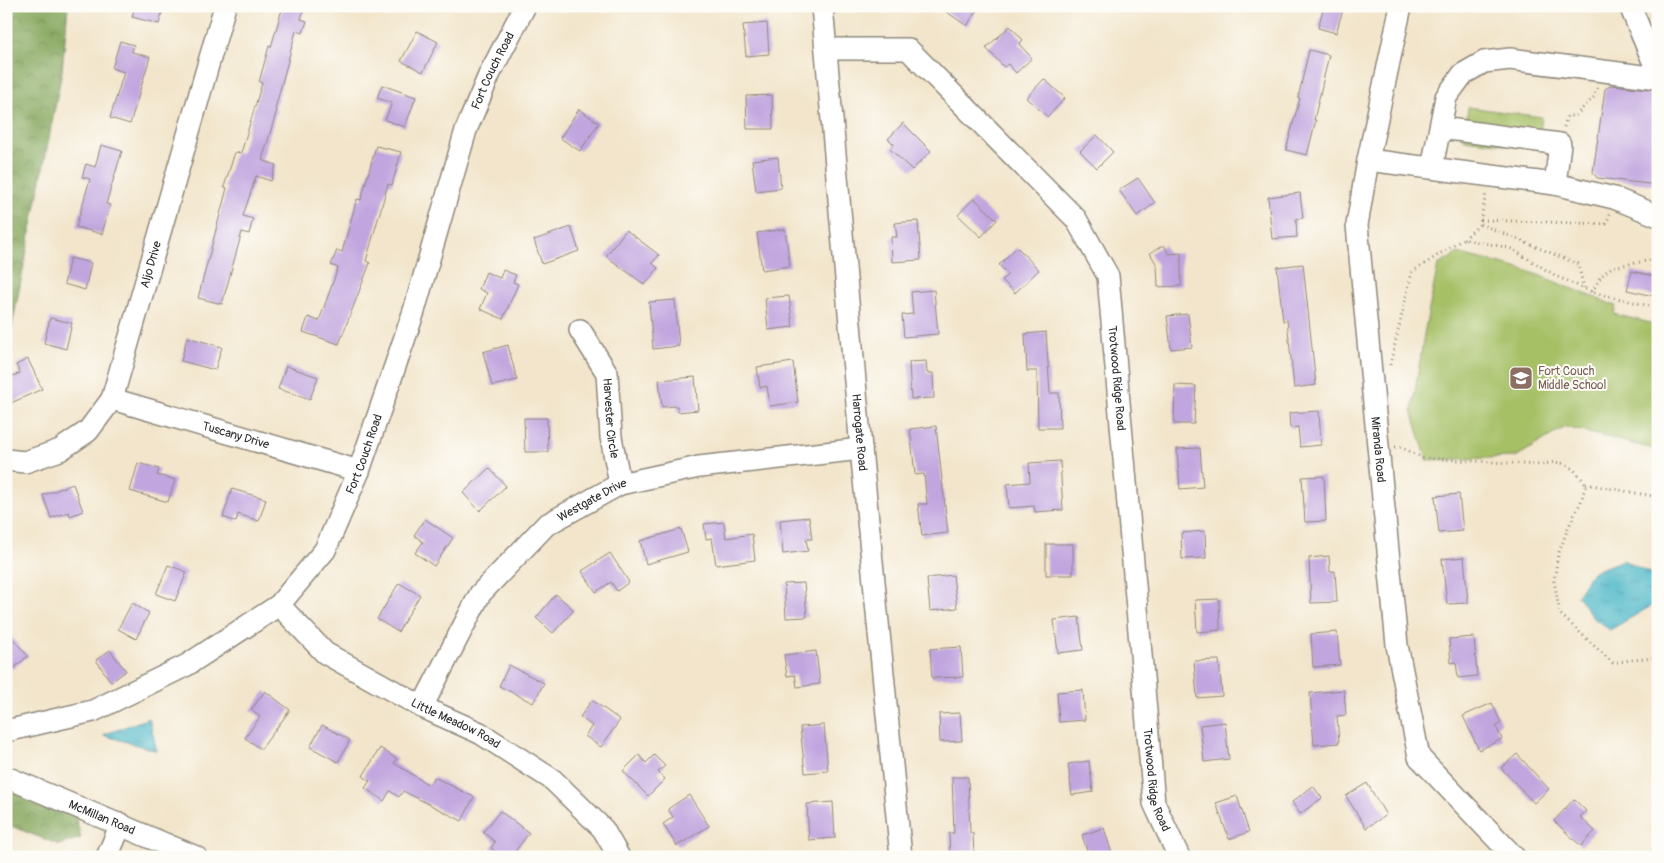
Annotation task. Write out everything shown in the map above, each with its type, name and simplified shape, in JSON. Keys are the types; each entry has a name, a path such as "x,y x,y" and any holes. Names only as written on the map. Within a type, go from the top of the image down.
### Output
{"street":[{"name":"Aljo Drive","path":"6,460 25,462 60,450 88,432 112,399 225,6"},
{"name":"Fort Couch Road","path":"6,731 93,711 187,665 279,605 325,550 360,471 414,311 466,130 490,72 525,6"},
{"name":"Harrogate Road","path":"822,6 861,449 901,857"},
{"name":"Miranda Road","path":"1401,6 1368,160 1357,225 1398,645 1420,757 1514,857"},
{"path":"1630,6 1658,73"},
{"name":"Trotwood Ridge Road","path":"827,49 908,49 1076,219 1108,276 1154,803 1180,857"},
{"path":"1432,167 1446,97 1463,74 1484,62 1510,58 1658,78"},
{"path":"1441,128 1560,144 1554,184"},
{"path":"1368,160 1554,184 1614,198 1658,216"},
{"name":"Harvester Circle","path":"580,330 607,373 611,437 620,484"},
{"name":"Tuscany Drive","path":"112,399 360,471"},
{"name":"Westgate Drive","path":"422,708 480,594 546,525 620,484 700,467 861,449"},
{"name":"Little Meadow Road","path":"279,605 325,653 422,708 480,733 553,780 603,828 619,857"},
{"name":"McMillan Road","path":"6,777 196,857"},
{"path":"107,857 121,824"}],"path":[{"path":"1560,144 1567,116 1575,116 1594,96"},
{"path":"1372,378 1387,377 1412,272 1463,239 1480,222 1489,175"},
{"path":"1480,222 1606,224 1614,198"},
{"path":"1480,222 1578,264 1584,288"},
{"path":"1463,239 1510,248 1558,277 1592,292 1658,308"},
{"path":"1592,292 1601,276 1612,266 1658,260"},
{"path":"1378,447 1401,447 1423,458 1541,465 1554,461 1573,468 1586,484 1658,497"},
{"path":"1586,484 1581,502 1568,528 1558,555 1554,581 1560,614 1613,663 1658,658"}],"green space":[{"path":"6,6 68,6 62,72 9,342 6,341"},
{"path":"1468,107 1542,117 1538,148 1464,139"},
{"path":"1458,253 1528,271 1616,306 1614,314 1658,325 1658,450 1565,427 1516,457 1427,460 1412,411 1424,334 1438,265"},
{"path":"6,785 75,816 81,838 59,845 6,824"}],"water":[{"path":"1623,560 1658,577 1658,602 1610,630 1592,617 1577,595 1592,572"},
{"path":"149,718 157,751 103,735"}],"building":[{"path":"135,6 164,6 159,24 132,17"},
{"path":"283,6 305,6 301,19 307,21 303,33 296,31 275,109 277,110 262,160 276,165 271,181 256,176 243,216 253,219 249,234 242,232 222,304 198,298 227,188 224,187 235,152 241,153 262,83 259,82 269,46 271,47"},
{"path":"938,6 979,6 967,26"},
{"path":"1324,6 1344,6 1336,33 1318,28"},
{"path":"767,23 769,54 746,56 743,25"},
{"path":"1010,26 1023,40 1019,44 1032,58 1016,73 1008,64 1004,67 986,48"},
{"path":"417,31 438,42 423,72 401,61"},
{"path":"120,41 134,45 132,52 150,57 130,124 110,118 124,72 112,68"},
{"path":"1309,50 1329,55 1307,155 1286,150 1300,98 1298,98"},
{"path":"1044,79 1065,98 1048,117 1026,98"},
{"path":"382,85 416,97 405,127 385,120 392,103 377,98"},
{"path":"1611,85 1658,90 1658,185 1597,178 1593,172 1605,89"},
{"path":"772,95 773,129 747,129 746,96"},
{"path":"579,109 599,123 580,151 560,138"},
{"path":"903,123 931,151 912,170 890,149 894,144 888,139"},
{"path":"1097,135 1113,152 1097,168 1080,151"},
{"path":"101,145 122,151 106,204 110,205 102,234 76,227 90,179 82,177 86,164 95,167"},
{"path":"376,146 401,152 392,185 388,184 366,261 370,263 339,344 303,332 308,317 319,321 338,268 331,265 337,250 342,252 357,199 361,200"},
{"path":"778,157 781,188 756,191 752,160"},
{"path":"1138,178 1155,203 1137,216 1119,190"},
{"path":"1300,193 1303,218 1296,219 1297,237 1272,239 1268,197"},
{"path":"974,198 997,220 981,237 958,215"},
{"path":"918,221 921,260 892,262 891,237 897,237 895,223"},
{"path":"571,227 579,251 542,264 534,240"},
{"path":"785,229 790,266 762,270 757,233"},
{"path":"626,230 659,255 652,263 658,268 645,285 606,256"},
{"path":"1164,245 1169,254 1181,253 1181,286 1158,287 1157,265 1150,253"},
{"path":"1017,247 1039,270 1015,293 1002,280 1008,274 999,265"},
{"path":"70,258 91,263 85,290 64,284"},
{"path":"1303,264 1316,385 1294,388 1287,320 1283,321 1277,267"},
{"path":"503,270 516,275 513,282 518,284 503,319 480,309 487,293 479,289 486,272 500,278"},
{"path":"1632,271 1658,277 1658,297 1627,290"},
{"path":"934,290 938,334 904,337 902,315 913,314 911,292"},
{"path":"789,296 793,327 768,330 765,298"},
{"path":"675,300 679,346 653,349 649,302"},
{"path":"1188,314 1192,347 1171,349 1167,316"},
{"path":"50,318 72,323 66,349 44,343"},
{"path":"1046,332 1050,393 1059,393 1060,428 1038,428 1037,371 1027,371 1025,334"},
{"path":"187,337 222,347 215,370 181,361"},
{"path":"508,345 517,380 492,386 483,352"},
{"path":"28,359 42,389 11,403 6,392 6,379 20,373 16,365"},
{"path":"926,361 927,373 933,373 934,398 911,399 909,362"},
{"path":"793,362 798,402 770,406 767,386 760,388 757,367"},
{"path":"286,366 318,377 310,399 278,389"},
{"path":"695,377 698,410 678,412 677,406 662,407 659,380"},
{"path":"1175,385 1196,386 1194,424 1174,424"},
{"path":"1319,411 1321,445 1300,447 1298,427 1290,428 1289,413"},
{"path":"524,418 547,418 548,452 525,452"},
{"path":"936,426 948,533 922,536 918,504 927,504 924,474 915,475 910,429"},
{"path":"1200,448 1203,487 1180,489 1177,449"},
{"path":"1060,461 1063,510 1035,512 1034,506 1009,508 1007,484 1030,482 1029,463"},
{"path":"138,463 159,469 157,475 175,480 168,502 130,491"},
{"path":"489,468 506,486 480,511 463,493"},
{"path":"1324,476 1326,521 1305,522 1302,477"},
{"path":"73,484 83,511 70,516 69,512 51,518 43,495"},
{"path":"232,489 266,499 259,521 238,514 236,522 223,517"},
{"path":"1459,494 1463,531 1439,533 1435,496"},
{"path":"809,517 812,539 806,539 808,551 783,554 780,520"},
{"path":"425,519 453,538 434,566 415,553 423,542 414,535"},
{"path":"724,522 726,538 752,534 755,560 716,565 712,538 706,539 704,524"},
{"path":"681,529 688,552 646,564 640,541"},
{"path":"1205,531 1206,558 1182,559 1181,533"},
{"path":"1046,544 1073,544 1073,575 1046,575"},
{"path":"610,553 629,582 617,591 611,582 596,592 582,571"},
{"path":"1329,556 1330,572 1335,571 1337,602 1311,603 1309,558"},
{"path":"1464,557 1468,603 1447,604 1442,559"},
{"path":"168,565 187,572 175,601 156,594"},
{"path":"953,575 957,608 930,611 927,578"},
{"path":"399,583 420,595 398,632 377,619"},
{"path":"804,583 807,617 786,618 784,584"},
{"path":"556,594 574,610 553,633 536,618"},
{"path":"1219,599 1220,630 1197,632 1195,600"},
{"path":"132,603 149,613 136,639 118,629"},
{"path":"1079,617 1083,650 1058,653 1054,620"},
{"path":"6,631 28,656 13,669 6,661"},
{"path":"1337,632 1340,665 1313,667 1311,634"},
{"path":"1474,637 1477,676 1458,678 1456,662 1451,663 1449,639"},
{"path":"961,647 963,677 932,678 930,649"},
{"path":"110,650 126,671 111,682 96,660"},
{"path":"816,651 820,684 797,687 795,675 787,676 784,655"},
{"path":"1219,660 1222,696 1197,698 1194,661"},
{"path":"509,665 544,683 533,703 499,686"},
{"path":"1083,690 1085,720 1059,722 1057,692"},
{"path":"1344,690 1346,715 1337,716 1339,743 1314,745 1310,693"},
{"path":"265,691 290,710 261,749 245,738 260,717 251,710"},
{"path":"592,700 620,720 601,747 585,736 592,726 580,717"},
{"path":"1492,703 1501,723 1496,727 1502,739 1479,750 1463,716"},
{"path":"960,713 962,741 940,742 939,714"},
{"path":"1225,722 1229,759 1204,762 1200,725"},
{"path":"322,725 350,740 338,762 310,747"},
{"path":"824,725 828,771 805,773 800,727"},
{"path":"380,748 397,759 394,763 429,785 434,777 474,797 462,821 403,791 399,797 390,791 384,801 365,788 370,781 363,776"},
{"path":"1517,754 1549,789 1534,803 1501,768"},
{"path":"639,755 646,763 654,755 665,766 658,772 665,779 648,796 623,771"},
{"path":"1089,761 1093,792 1072,795 1068,764"},
{"path":"952,777 968,777 970,833 973,833 974,857 950,857 949,833 954,833"},
{"path":"1367,783 1386,815 1366,828 1346,796"},
{"path":"1313,786 1322,798 1300,814 1292,802"},
{"path":"689,795 709,826 677,846 663,824 673,817 668,809"},
{"path":"1237,796 1249,832 1229,839 1216,803"},
{"path":"1574,799 1586,811 1580,817 1595,831 1581,846 1554,821"},
{"path":"833,802 835,838 809,840 807,804"},
{"path":"500,811 529,833 511,857 502,857 491,848 495,842 483,832"},
{"path":"1104,828 1113,857 1089,857 1082,835"}],"place":[{"name":"Fort Couch Middle School","path":"1521,378"}]}
